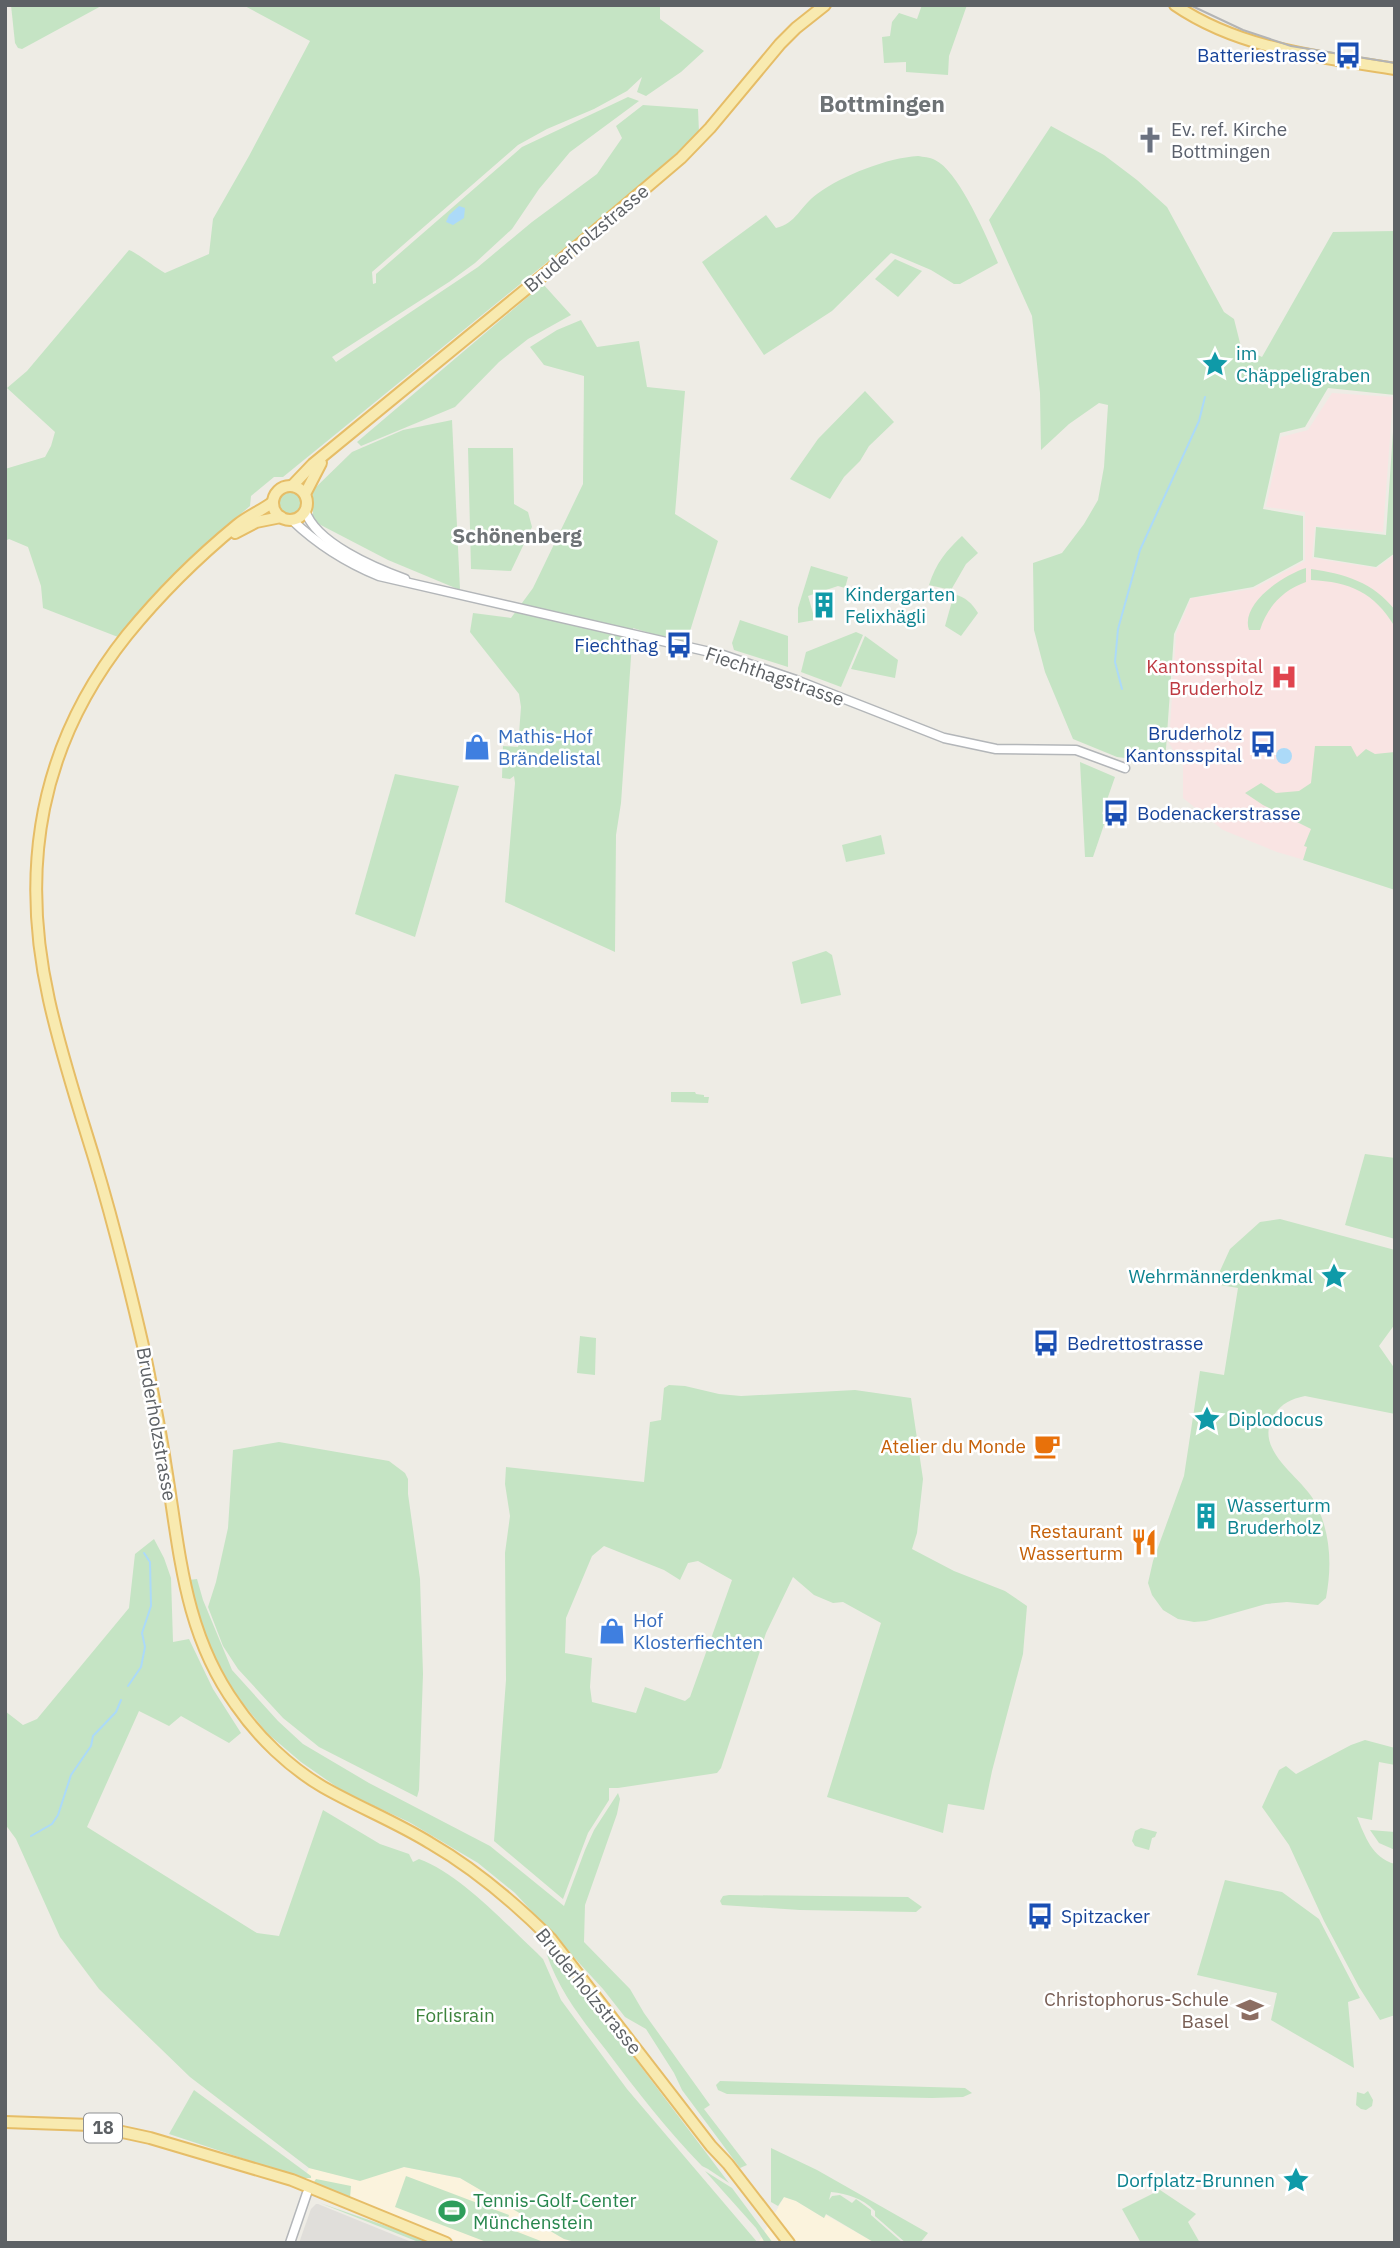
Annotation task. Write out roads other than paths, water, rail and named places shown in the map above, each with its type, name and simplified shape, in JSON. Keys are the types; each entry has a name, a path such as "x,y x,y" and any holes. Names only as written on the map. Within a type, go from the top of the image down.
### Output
{"main road":[{"name":"Bruderholzstrasse","path":"789,2243 583,1978 524,1911 475,1871 429,1842 323,1786 301,1771 257,1732 217,1675 202,1645 191,1613 183,1579 153,1391 128,1280 59,1043 48,996 36,908 36,861 40,822 49,783 87,693 130,632 159,600 236,525 273,502 278,490 292,486 328,452 681,158 704,135 780,44 825,5"},
{"path":"1175,5 1201,22 1223,31 1290,52 1395,69"},
{"name":"Bruderholzstrasse","path":"217,544 267,518 286,519 301,516 307,502 305,494 328,452"},
{"path":"292,486 305,494"},
{"path":"273,502 275,512 286,519"},
{"name":"18","path":"5,2122 65,2124 115,2130 180,2146 268,2174 384,2222 398,2224 446,2243"},
{"name":"Bruderholzstrasse","path":"711,2146 724,2168 780,2243"}],"street":[{"name":"Fiechthagstrasse","path":"305,510 316,528 338,546 363,561 420,585"},
{"name":"Fiechthagstrasse","path":"286,519 325,549 350,564 388,579 723,655 796,680 944,738 996,749 1076,750 1125,768"},
{"path":"290,2243 308,2190"}],"water":[{"path":"459,206 465,208 464,218 453,225 446,222 449,215"},
{"path":"1284,748 1292,756 1284,764 1276,756"}],"waterway":[{"path":"1122,689 1115,662 1118,629 1140,550 1199,421 1205,397"},
{"path":"128,1686 141,1667 145,1647 142,1633 151,1606 150,1562 144,1553"},
{"path":"31,1836 52,1824 58,1815 71,1775 91,1746 93,1736 116,1712 121,1700"}],"tram line":[{"path":"1190,5 1243,30 1291,46 1395,63"}],"place":[{"name":"Batteriestrasse","path":"1348,55"},
{"name":"Ev. ref. Kirche Bottmingen","path":"1150,140"},
{"name":"im Chäppeligraben","path":"1215,364"},
{"name":"Kindergarten Felixhägli","path":"824,605"},
{"name":"Fiechthag","path":"679,645"},
{"name":"Kantonsspital Bruderholz","path":"1284,677"},
{"name":"Bruderholz Kantonsspital","path":"1263,744"},
{"name":"Mathis-Hof Brändelistal","path":"477,747"},
{"name":"Bodenackerstrasse","path":"1116,813"},
{"name":"Wehrmännerdenkmal","path":"1334,1276"},
{"name":"Bedrettostrasse","path":"1046,1343"},
{"name":"Diplodocus","path":"1207,1419"},
{"name":"Atelier du Monde","path":"1047,1446"},
{"name":"Wasserturm Bruderholz","path":"1206,1516"},
{"name":"Restaurant Wasserturm","path":"1144,1542"},
{"name":"Hof Klosterfiechten","path":"612,1631"},
{"name":"Spitzacker","path":"1040,1916"},
{"name":"Christophorus-Schule Basel","path":"1250,2010"},
{"name":"Dorfplatz-Brunnen","path":"1296,2180"},
{"name":"Tennis-Golf-Center Münchenstein","path":"452,2211"}],"district":[{"name":"Bottmingen","path":"882,104"},
{"name":"Schönenberg","path":"517,536"}],"park label":[{"name":"Forlisrain","path":"455,2015"}]}
